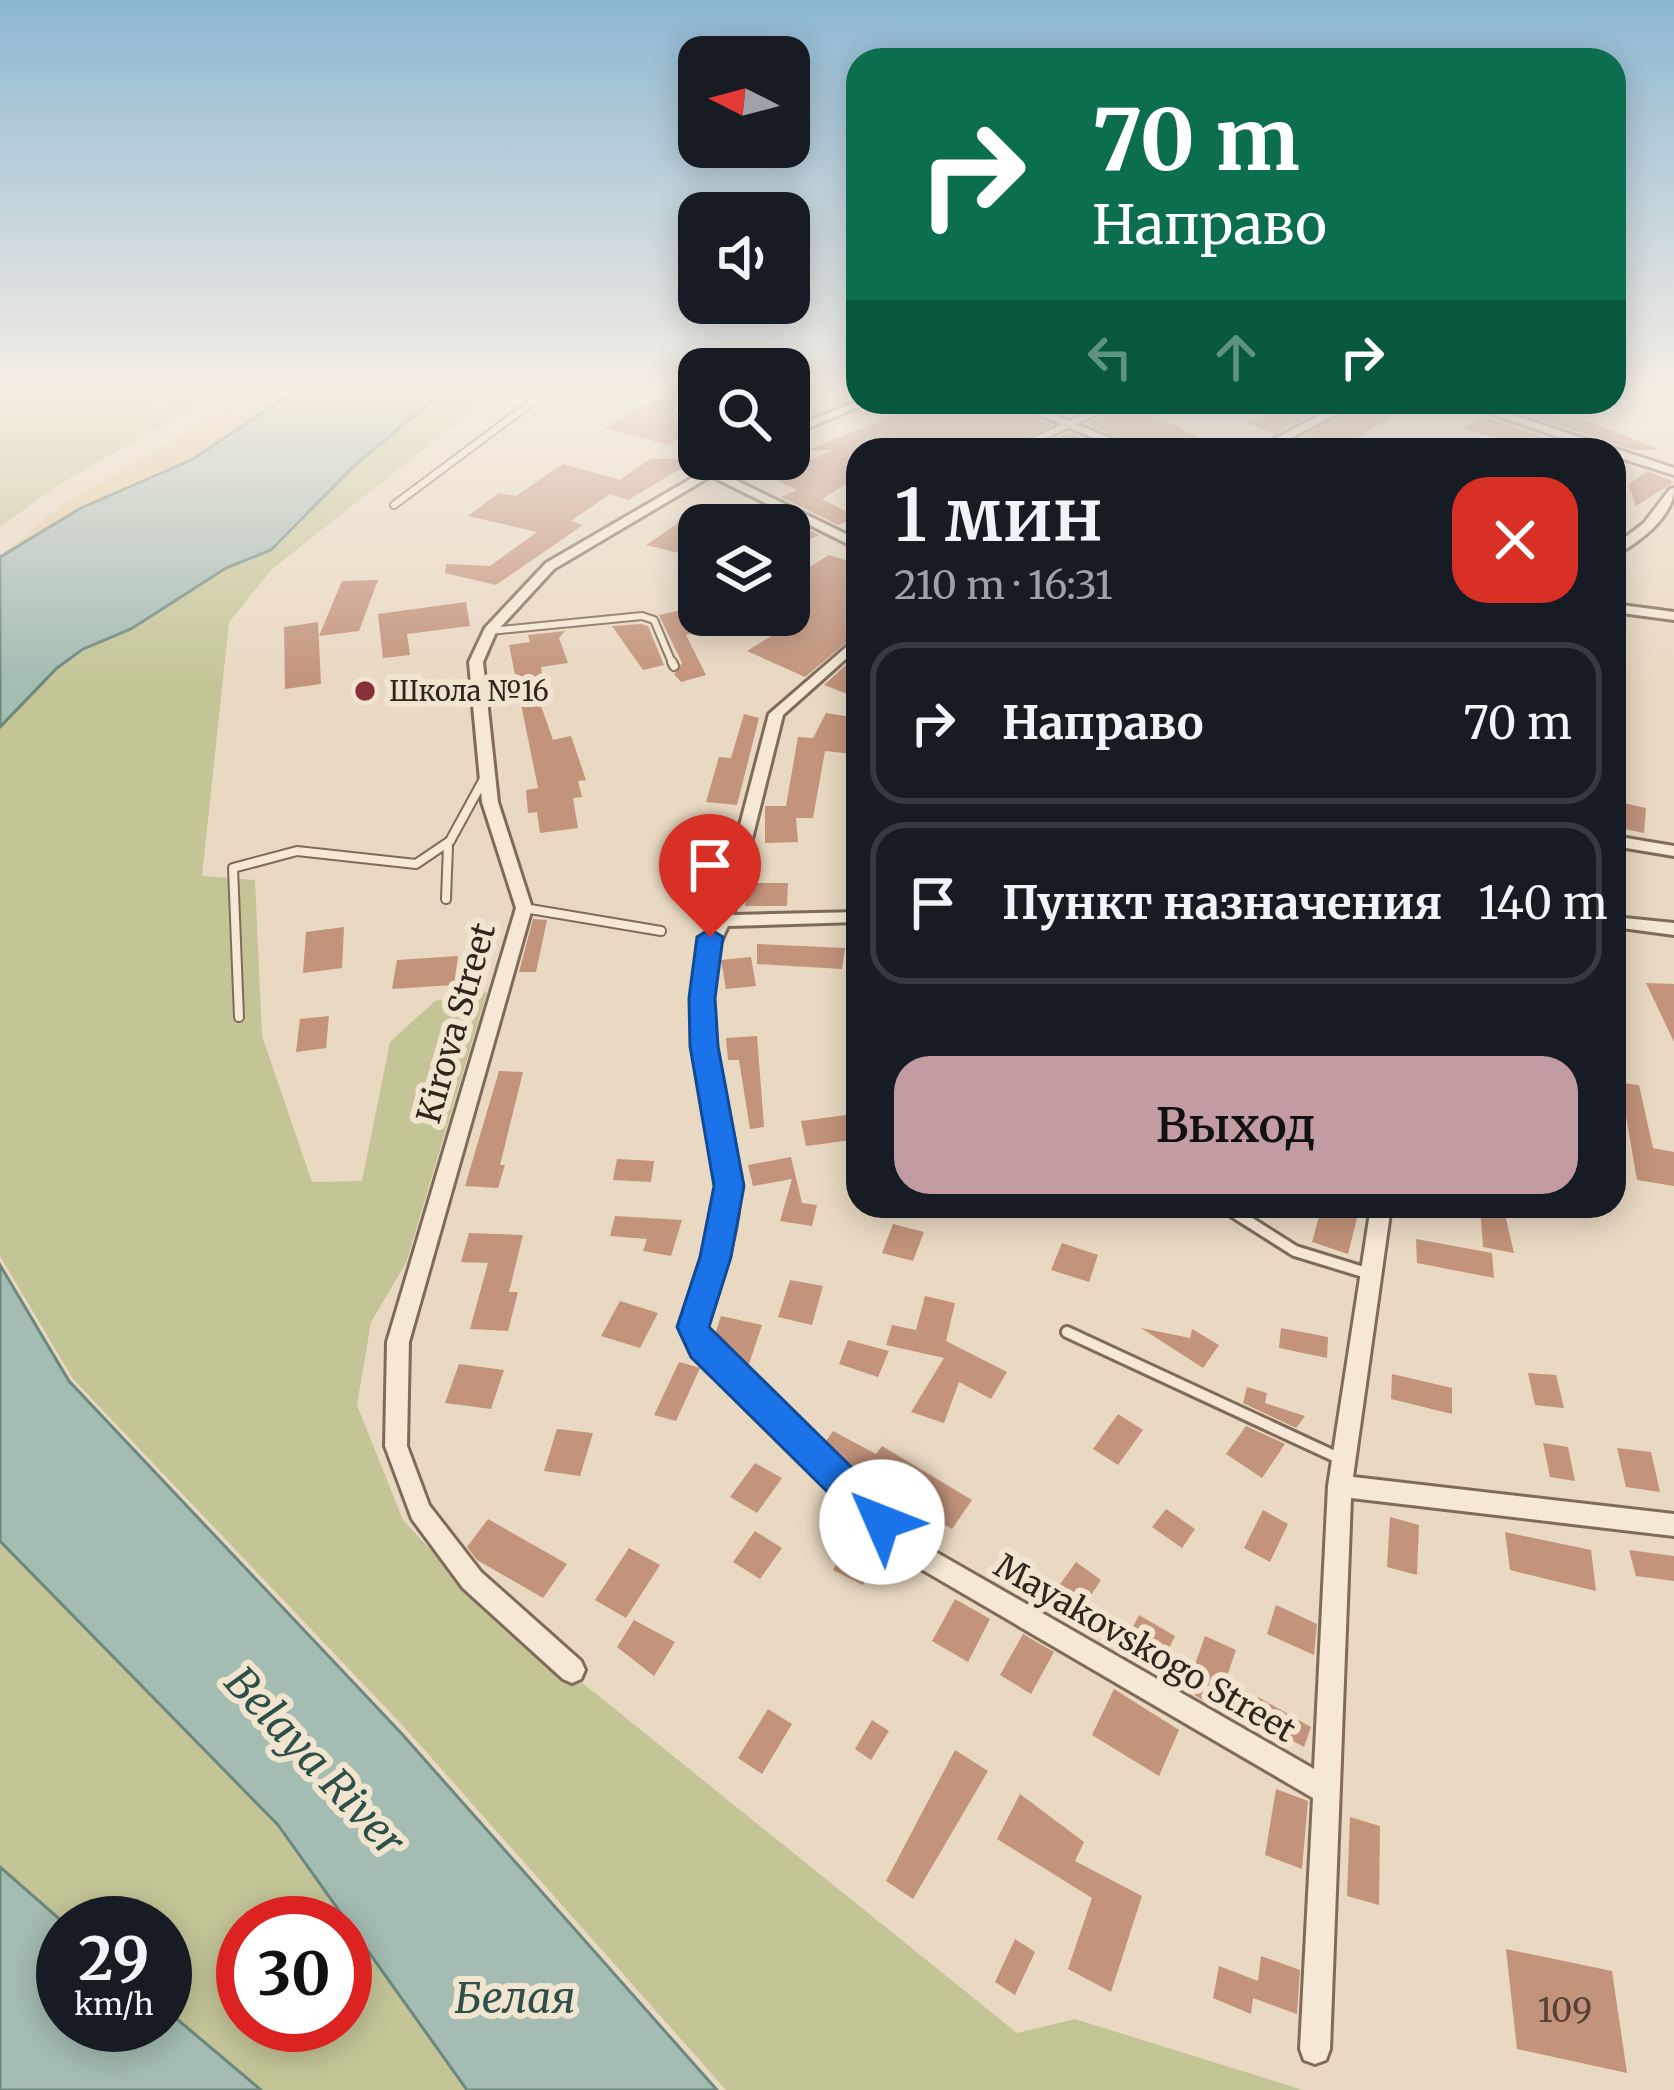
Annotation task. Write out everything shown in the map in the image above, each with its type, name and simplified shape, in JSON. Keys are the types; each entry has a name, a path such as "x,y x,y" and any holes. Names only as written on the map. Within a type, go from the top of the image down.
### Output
{"street":[{"path":"490,631 550,566 683,489"},
{"path":"744,489 846,539"},
{"path":"1626,543 1648,526 1674,490"},
{"path":"1626,610 1674,616"},
{"name":"Kirova Street","path":"490,631 476,662 490,802 524,908 398,1342 396,1446 420,1511 472,1580 572,1670"},
{"name":"Mayakovskogo Street","path":"846,650 776,714 723,920 710,937 702,998 704,1046 729,1186 716,1257 693,1327 702,1347 912,1551 1325,1790"},
{"path":"1626,843 1674,851"},
{"path":"723,920 846,917"},
{"path":"1626,923 1674,929"},
{"path":"1315,2049 1341,1473 1379,1218"},
{"path":"1341,1473 1674,1525"}],"lane":[{"path":"394,505 416,489"},
{"path":"490,631 536,631 634,611 654,620 674,666"},
{"path":"446,899 448,846 487,772"},
{"path":"239,1017 233,868 301,850 400,868 429,860 448,846"},
{"path":"524,908 661,931"},
{"path":"1243,1218 1295,1252 1370,1275"},
{"path":"1066,1333 1341,1473"}],"green space":[{"path":"0,489 53,489 0,527"},
{"path":"333,489 374,489 272,569 229,622 202,876 255,880 262,1036 312,1182 362,1181 390,1042 435,1001 487,992 406,1263 371,1322 357,1405 403,1520 472,1594 1017,2033 1075,2019 1303,2090 726,2090 405,1728 73,1379 0,1256 0,728 58,668 85,650 132,629 227,568 273,551"},
{"path":"0,1541 278,1825 329,1896 216,1896 216,2052 372,2052 372,1957 467,2090 261,2090 192,2032 192,1896 36,1898 0,1867"}],"sand":[{"path":"91,489 126,489 81,508 0,557 57,508"}],"water":[{"path":"126,489 332,489 271,550 226,568 131,629 83,649 57,668 0,727 0,557 81,508"},
{"name":"Белая","path":"0,1265 69,1381 402,1734 717,2090 467,2090 372,1957 372,1896 329,1896 278,1825 0,1541"},
{"path":"0,1867 36,1898 36,2052 192,2052 192,2032 261,2090 0,2090"}],"building":[{"path":"527,489 647,489 628,500 610,494 571,521 583,525 496,585 445,573 446,564 490,566 537,532 468,516 499,493 516,496"},
{"path":"794,489 839,489 822,499 846,511 846,522 838,525 810,511 810,504 781,497"},
{"path":"1629,489 1664,489 1636,506"},
{"path":"678,523 678,553 646,545"},
{"path":"829,555 846,560 846,643 805,677 747,651 771,636 810,636 810,567"},
{"path":"378,580 359,631 319,636 342,581"},
{"path":"466,602 470,626 407,634 410,655 383,658 378,614"},
{"path":"678,611 678,636 686,636 706,675 681,682 674,674 682,663 659,615"},
{"path":"318,622 321,684 285,689 284,627"},
{"path":"612,626 648,626 664,665 643,670"},
{"path":"565,631 559,638 568,663 541,667 544,685 534,686 553,740 571,736 586,780 578,781 582,797 573,798 578,828 540,833 537,812 528,813 526,790 538,788 509,645 530,642 528,635"},
{"path":"846,665 846,693 824,685"},
{"path":"826,713 846,716 846,753 825,751 813,818 796,818 798,842 765,843 765,806 786,806 798,737 813,738"},
{"path":"744,714 759,718 737,805 706,802 719,757 731,758"},
{"path":"1626,804 1646,808 1644,833 1626,829"},
{"path":"747,883 788,883 787,906 745,906"},
{"path":"533,919 547,920 536,972 519,972"},
{"path":"344,927 342,968 303,973 306,932"},
{"path":"757,944 845,948 842,969 757,964"},
{"path":"458,956 454,985 392,989 397,960"},
{"path":"751,957 756,986 726,989 721,960"},
{"path":"1646,983 1674,984 1674,1042"},
{"path":"329,1016 326,1048 296,1052 300,1019"},
{"path":"757,1036 764,1127 750,1129 739,1060 728,1060 726,1038"},
{"path":"499,1071 523,1072 500,1165 505,1165 498,1188 465,1186"},
{"path":"1626,1083 1639,1085 1653,1148 1674,1152 1674,1186 1637,1180 1626,1116"},
{"path":"846,1115 846,1141 806,1146 801,1121"},
{"path":"791,1157 802,1203 817,1205 812,1226 780,1221 792,1179 753,1186 748,1165"},
{"path":"617,1159 654,1161 651,1182 613,1180"},
{"path":"615,1216 682,1220 671,1256 643,1251 647,1239 610,1236"},
{"path":"1319,1218 1357,1218 1348,1254 1312,1242"},
{"path":"1481,1218 1506,1218 1514,1253 1483,1247"},
{"path":"893,1224 924,1232 913,1261 882,1253"},
{"path":"469,1233 523,1235 509,1292 518,1292 508,1331 470,1329 488,1263 461,1262"},
{"path":"1416,1239 1492,1253 1494,1278 1417,1263"},
{"path":"1062,1243 1098,1255 1089,1282 1051,1270"},
{"path":"790,1280 823,1286 812,1325 778,1317"},
{"path":"925,1296 955,1303 946,1341 1007,1372 991,1399 959,1382 944,1423 911,1412 944,1358 886,1345 892,1325 916,1330"},
{"path":"620,1301 658,1313 640,1348 601,1336"},
{"path":"721,1316 762,1325 747,1370 714,1338"},
{"path":"1141,1328 1190,1338 1192,1329 1219,1345 1203,1368"},
{"path":"1281,1328 1328,1337 1327,1358 1279,1348"},
{"path":"848,1340 889,1351 878,1377 839,1364"},
{"path":"679,1362 700,1368 676,1421 654,1415"},
{"path":"459,1364 504,1370 491,1409 445,1403"},
{"path":"1528,1373 1556,1375 1564,1408 1535,1405"},
{"path":"1392,1374 1452,1388 1452,1414 1391,1399"},
{"path":"1247,1387 1267,1393 1265,1403 1305,1416 1296,1428 1243,1403"},
{"path":"1118,1414 1143,1430 1118,1465 1093,1449"},
{"path":"1246,1426 1285,1444 1262,1478 1226,1454"},
{"path":"557,1429 593,1433 580,1476 544,1471"},
{"path":"833,1431 876,1454 882,1446 972,1500 952,1529 850,1469 824,1444"},
{"path":"1543,1443 1568,1447 1575,1481 1550,1477"},
{"path":"1617,1448 1651,1452 1660,1492 1626,1487"},
{"path":"755,1463 782,1478 757,1513 730,1497"},
{"path":"1166,1509 1195,1529 1182,1548 1152,1527"},
{"path":"1263,1510 1288,1524 1270,1562 1244,1548"},
{"path":"1390,1517 1419,1525 1417,1575 1387,1567"},
{"path":"488,1519 567,1564 543,1598 477,1560 467,1547"},
{"path":"755,1531 782,1548 760,1579 733,1562"},
{"path":"1505,1532 1591,1550 1596,1591 1510,1570"},
{"path":"853,1534 882,1549 863,1585 833,1570"},
{"path":"629,1548 660,1565 626,1618 595,1600"},
{"path":"1629,1550 1674,1556 1674,1581 1636,1576"},
{"path":"1076,1562 1101,1580 1081,1610 1055,1591"},
{"path":"955,1599 990,1619 968,1662 932,1641"},
{"path":"1276,1605 1317,1624 1314,1655 1267,1634"},
{"path":"1139,1615 1175,1636 1157,1672 1121,1651"},
{"path":"634,1620 675,1642 654,1676 617,1647"},
{"path":"1023,1634 1054,1652 1031,1694 1000,1675"},
{"path":"1205,1636 1236,1650 1216,1708 1186,1690"},
{"path":"1114,1689 1179,1730 1159,1776 1092,1735"},
{"path":"1258,1697 1311,1727 1304,1747 1249,1717"},
{"path":"768,1709 792,1724 762,1774 738,1758"},
{"path":"872,1720 889,1731 871,1760 855,1749"},
{"path":"955,1750 988,1771 913,1899 886,1881"},
{"path":"1276,1789 1308,1801 1302,1869 1265,1855"},
{"path":"1020,1794 1084,1842 1075,1861 1142,1896 1111,1992 1068,1969 1092,1898 997,1839"},
{"path":"1350,1817 1380,1826 1379,1905 1347,1896"},
{"path":"1015,1939 1035,1952 1015,1995 995,1982"},
{"path":"1506,1949 1612,1971 1627,2073 1517,2049"},
{"path":"1261,1956 1300,1970 1297,2014 1253,1998 1251,2014 1213,1998 1219,1966 1258,1981"}],"place":[{"name":"Школа №16","path":"365,691"}],"route":[{"path":"710,937 702,998 704,1046 729,1186 716,1257 693,1327 702,1347 882,1522"}],"water label":[{"name":"Belaya River","path":"315,1761"}]}
